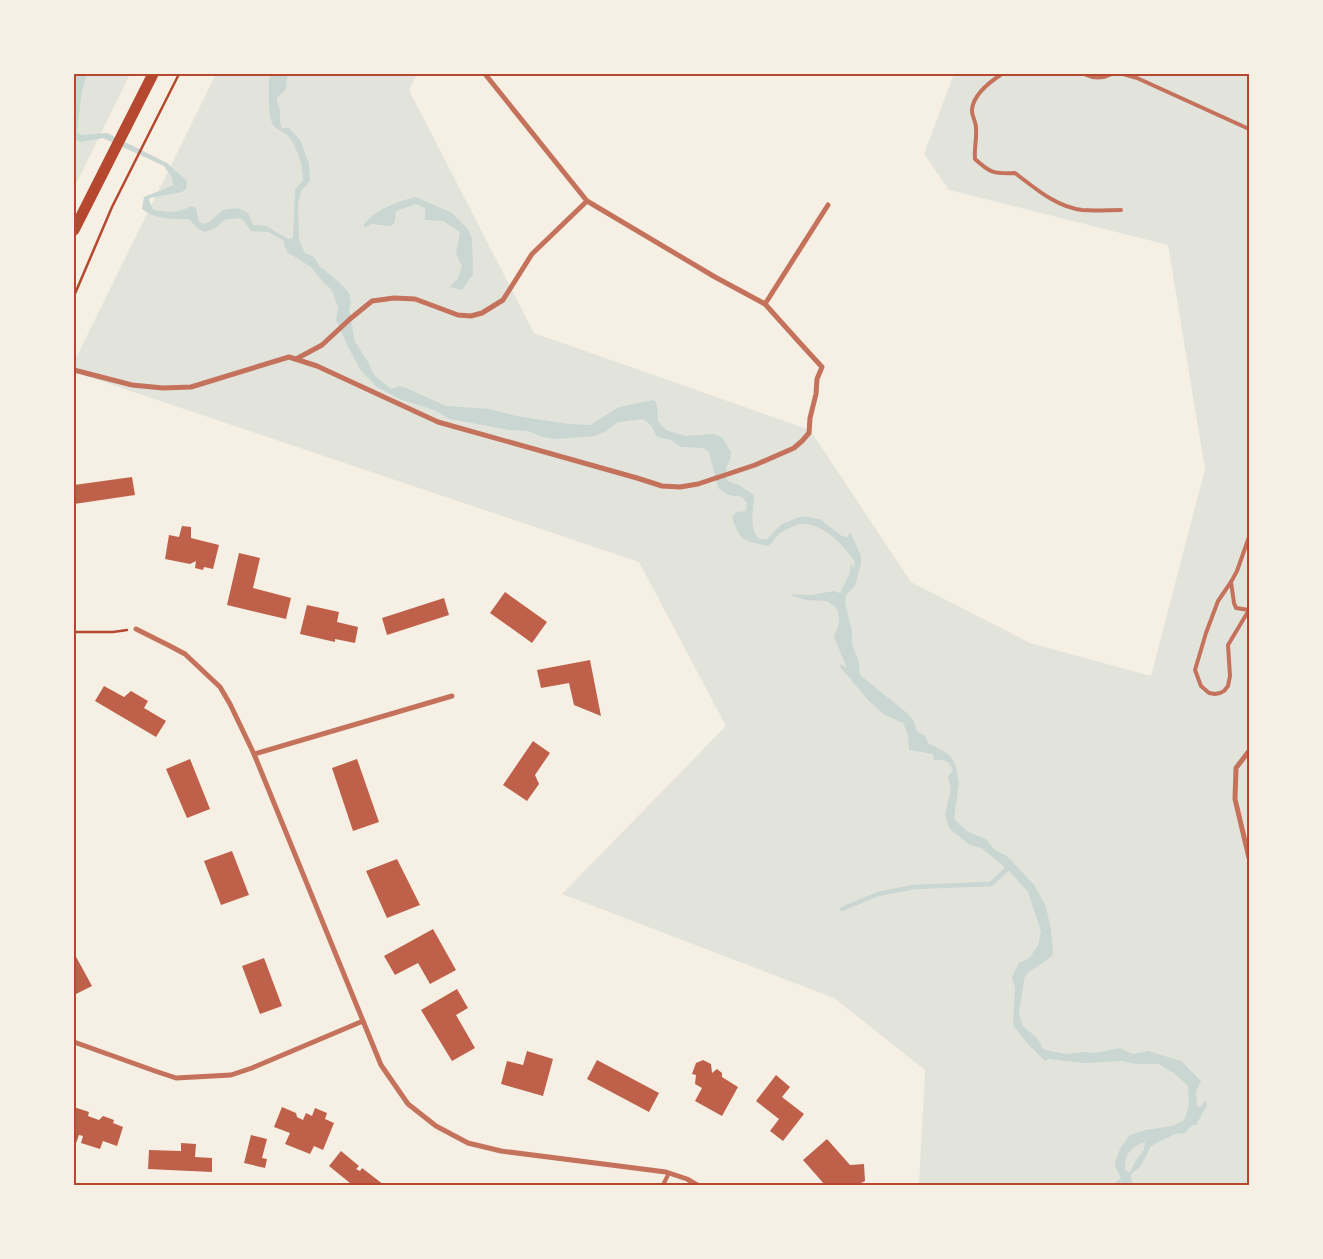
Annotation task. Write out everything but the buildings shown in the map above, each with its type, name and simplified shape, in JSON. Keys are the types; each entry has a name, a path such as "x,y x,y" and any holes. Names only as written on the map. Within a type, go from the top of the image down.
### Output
{"main road":[{"path":"74,230 152,74"}],"street":[{"path":"74,370 132,385 162,388 191,387 289,357 317,366 438,422 662,486 680,487 698,484 755,465 794,448 809,433 817,379 822,366 765,304 714,277 587,201 485,74"},
{"path":"295,359 322,346 372,301 394,298 415,299 458,315 471,316 482,313 504,300 532,254 587,201"},
{"path":"765,304 828,205"},
{"path":"136,629 184,654 220,687 230,704 254,754 381,1065 408,1104 436,1126 468,1143 501,1151 628,1166 669,1173 687,1179 697,1185"},
{"path":"254,754 452,696"},
{"path":"1249,751 1236,768 1235,799 1249,858"},
{"path":"74,1042 176,1078 231,1075 363,1021"}],"lane":[{"path":"1002,74 989,82 978,96 972,109 976,126 975,159 992,172 1015,173 1060,204 1081,210 1121,210"},
{"path":"1084,74 1093,78 1112,74"},
{"path":"1124,74 1137,78 1249,129"},
{"path":"1231,582 1236,608 1249,610 1228,645 1230,676 1228,686 1220,693 1209,693 1201,686 1195,670 1206,632 1218,601 1238,571 1249,537"},
{"path":"663,1185 669,1173"}],"path":[{"path":"74,296 112,207 179,74"},
{"path":"74,632 113,632 136,629"}],"shaded area":[{"path":"74,74 130,74 74,188"},
{"path":"74,74 87,74 82,90 77,132 82,135 107,133 167,163 187,181 186,189 182,192 150,198 153,210 168,212 186,209 191,206 196,208 199,222 203,224 209,222 223,210 238,208 248,213 253,225 266,226 288,239 293,238 295,190 303,180 303,175 299,156 294,145 286,134 272,123 269,111 269,80 271,74 290,74 287,78 286,89 277,98 277,102 282,128 289,128 300,140 309,164 310,181 301,191 298,204 299,240 305,253 314,257 319,266 349,293 351,302 349,309 355,342 374,375 391,389 399,386 404,387 446,406 490,409 516,416 568,424 590,425 619,407 654,400 657,405 658,421 666,430 685,436 714,434 723,438 731,453 726,468 727,481 739,485 754,495 752,518 756,535 759,539 767,539 782,524 802,516 820,519 842,536 848,537 849,533 851,534 861,556 861,563 855,586 846,595 845,603 852,632 852,644 859,663 860,675 907,713 913,720 917,731 925,736 928,743 947,753 952,758 959,782 954,819 968,832 986,839 994,849 1008,857 1035,886 1046,907 1053,953 1051,957 1026,974 1019,1014 1023,1026 1038,1039 1043,1049 1050,1051 1066,1054 1095,1053 1120,1048 1132,1054 1148,1051 1181,1061 1201,1081 1196,1092 1197,1107 1201,1106 1205,1101 1207,1105 1196,1125 1192,1125 1185,1133 1175,1134 1151,1146 1141,1166 1131,1174 1132,1185 1113,1185 1121,1178 1115,1166 1116,1159 1121,1147 1130,1135 1145,1130 1173,1126 1184,1120 1189,1106 1188,1086 1174,1073 1158,1064 1135,1064 1123,1061 1084,1063 1048,1059 1045,1061 1013,1025 1015,988 1012,977 1019,963 1029,958 1038,946 1041,931 1028,892 1007,869 981,848 968,844 949,828 945,814 951,789 948,776 953,770 951,766 946,761 934,760 933,754 909,750 908,735 903,723 885,715 868,700 841,668 840,664 847,668 834,637 839,624 838,611 834,606 827,601 805,600 789,594 811,595 834,591 840,593 849,575 851,563 853,568 855,562 839,542 825,531 809,524 800,524 779,534 769,546 744,539 732,517 736,512 746,511 747,503 742,497 729,495 718,488 709,452 703,448 681,447 671,440 657,437 651,425 643,419 618,422 606,431 594,436 557,439 543,437 528,431 509,430 450,419 434,410 399,399 377,387 361,371 348,347 336,320 338,308 332,290 311,267 287,252 283,240 268,232 251,231 243,220 239,218 224,220 217,227 205,232 198,229 189,219 170,219 147,213 142,209 144,197 174,185 171,176 164,166 103,138 81,142 74,139","holes":["1145,1142 1144,1150 1136,1160 1130,1173 1125,1170 1129,1152"]},
{"path":"216,74 417,74 409,90 534,333 810,430 911,582 1030,643 1151,676 1205,469 1168,245 949,190 924,154 954,74 1249,74 1249,1185 919,1185 925,1070 834,998 562,894 726,726 639,562 74,372 74,362"},
{"path":"416,197 452,213 467,228 472,239 473,274 462,290 450,287 458,278 462,266 456,254 460,232 443,221 425,220 425,208 416,204 396,211 395,222 391,226 372,224 366,227 363,226 367,220 380,211"}],"waterway":[{"path":"842,909 878,894 914,887 991,884 1007,869"}]}
